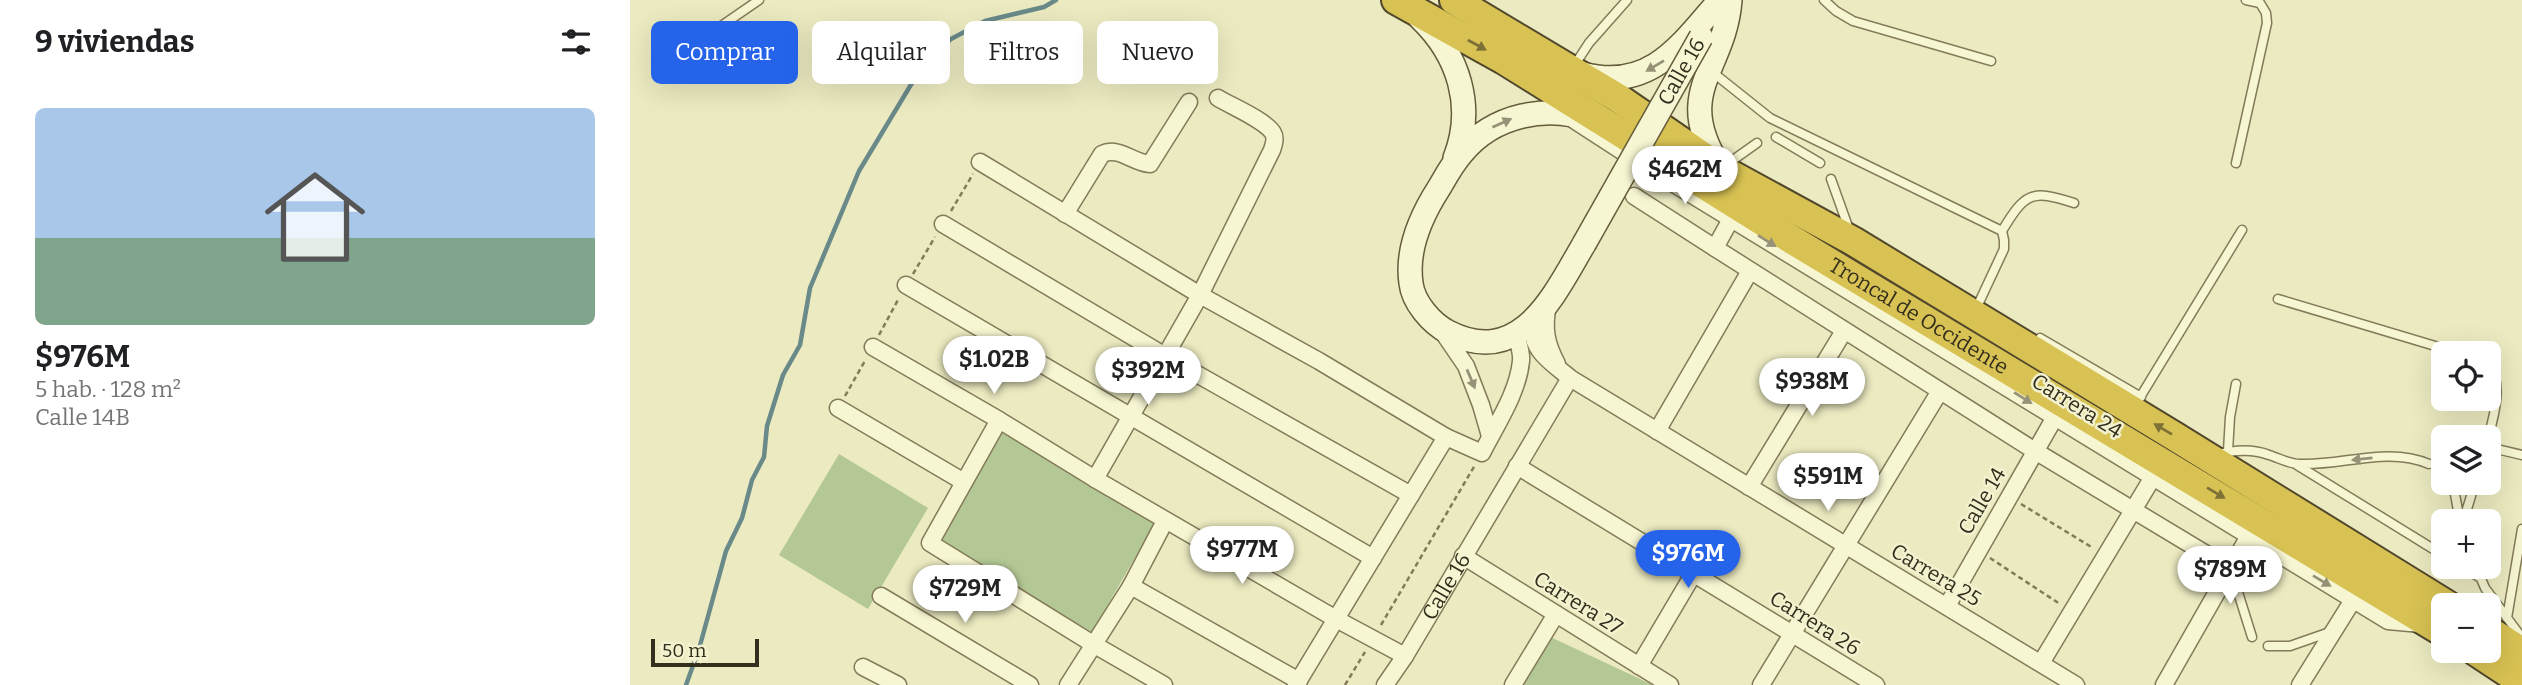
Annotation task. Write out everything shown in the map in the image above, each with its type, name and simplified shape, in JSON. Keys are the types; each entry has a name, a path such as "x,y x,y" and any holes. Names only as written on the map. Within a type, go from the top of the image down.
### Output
{"highway":[{"name":"Troncal de Occidente","path":"1396,0 1504,60 2359,592 2431,617"},
{"name":"Troncal de Occidente","path":"1454,0 1618,98 1721,169 1853,233 2218,454 2431,613"},
{"path":"2501,628 2522,652"},
{"path":"2493,663 2522,682"}],"street":[{"path":"1396,0 1435,32 1456,68 1462,87 1464,108 1459,149 1452,168"},
{"path":"1570,71 1595,78 1616,79 1648,71 1672,55 1720,0"},
{"name":"Calle 16","path":"1524,329 1548,304 1584,244 1720,0"},
{"path":"1721,169 1706,146 1699,114 1700,95 1725,31 1730,0"},
{"path":"1095,479 1200,295 1272,150 1275,139 1266,126 1218,98"},
{"path":"1065,214 1102,154 1116,151 1144,164 1150,164 1189,102"},
{"path":"1490,436 1482,405 1466,366 1440,328 1423,312 1411,286 1410,259 1427,207 1462,152 1476,139 1500,124 1526,115 1564,113 1583,117 1615,130"},
{"name":"Carrera 24","path":"1564,113 1731,219 2153,477 2249,525"},
{"path":"980,162 1200,295 1319,361 1446,437 1482,453 1506,404 1521,362 1524,329 1493,341 1464,340 1440,328"},
{"path":"1634,195 2035,451 2231,569"},
{"path":"1715,248 1731,219"},
{"path":"943,224 1165,356 1411,495"},
{"path":"1657,431 1750,271"},
{"path":"906,285 1373,558"},
{"path":"1548,304 1544,323 1545,338 1565,374"},
{"name":"Carrera 25","path":"1524,329 1536,347 1565,374 2076,685"},
{"path":"1749,487 1844,331"},
{"path":"873,347 1166,521 1405,656"},
{"name":"Calle 16","path":"1385,685 1405,656 1517,466 1565,374"},
{"path":"1761,685 1940,391"},
{"path":"838,408 964,482"},
{"name":"Calle 14","path":"1947,606 2055,417"},
{"path":"999,420 930,543 1093,645 1164,685"},
{"path":"1131,586 1297,683 1446,437"},
{"name":"Carrera 26","path":"1517,466 1876,685"},
{"path":"2041,663 2153,477"},
{"path":"1068,685 1131,586 1166,521"},
{"path":"2164,685 2231,569 2249,525"},
{"name":"Carrera 27","path":"1463,556 1670,685"},
{"path":"1639,666 1694,573"},
{"path":"2300,685 2359,592"},
{"path":"881,596 1030,685"},
{"path":"1513,685 1556,614"},
{"path":"863,667 898,685"}],"lane":[{"path":"728,21 759,0"},
{"path":"1570,71 1589,43 1627,0"},
{"path":"1824,0 1853,21 1991,61"},
{"path":"2235,163 2267,23 2266,13 2260,4 2246,0"},
{"path":"1708,69 1768,122 2002,230"},
{"path":"1776,136 1820,163"},
{"path":"1721,169 1757,144"},
{"path":"1831,178 1853,233"},
{"path":"1977,306 2004,249 2002,230 2025,198 2037,195 2052,196 2074,203"},
{"path":"2036,336 2136,403 2242,230"},
{"path":"2278,299 2431,345"},
{"path":"2236,384 2230,417 2218,454 2245,450 2266,453 2297,465 2431,548"},
{"path":"2501,450 2522,455"},
{"path":"2297,465 2371,457 2414,458 2429,464"},
{"path":"2501,612 2522,529"},
{"path":"2231,569 2252,637"},
{"path":"2501,626 2522,638"},
{"path":"2268,646 2290,646 2333,631"}],"path":[{"path":"838,408 906,285 980,162"},
{"path":"1345,685 1482,453"},
{"path":"2009,496 2105,555"},
{"path":"1978,550 2071,611"}],"green space":[{"path":"1002,432 1155,523 1092,632 938,541"},
{"path":"839,454 928,508 868,609 779,555"},
{"path":"1544,634 1653,685 1513,685"}],"waterway":[{"path":"686,685 699,649 726,551 742,518 752,480 764,457 767,426 783,375 800,345 810,288 859,171 921,68 951,39 985,21 1044,7 1056,0"}]}
